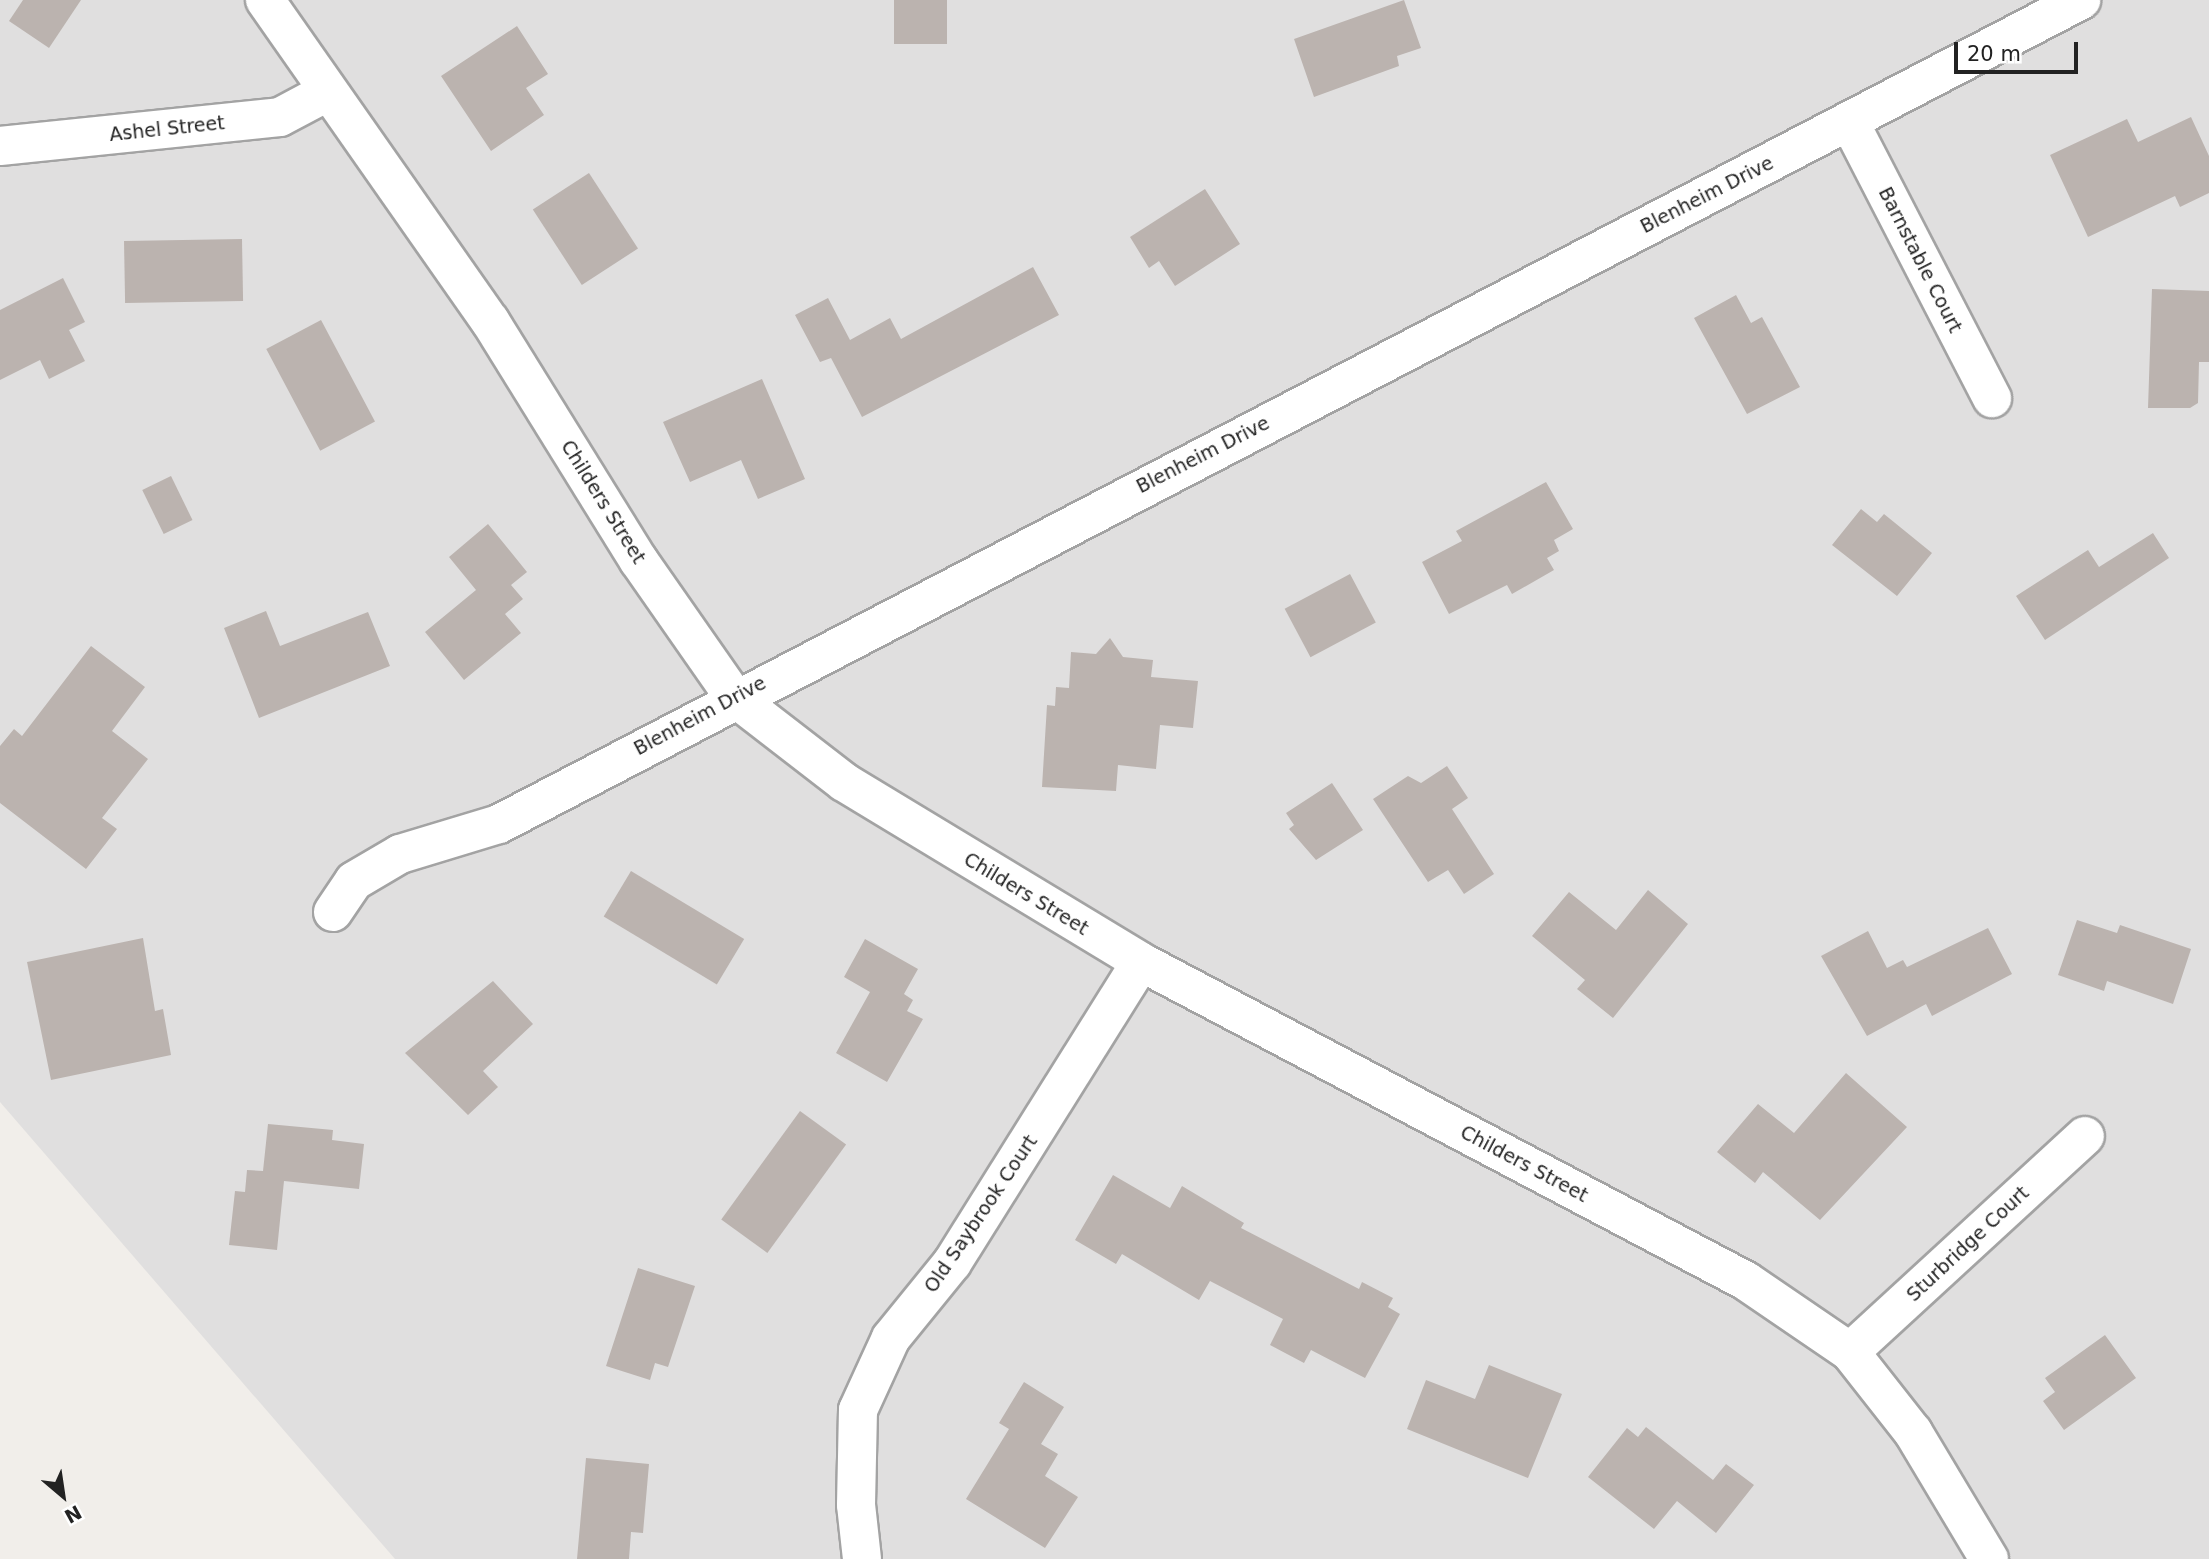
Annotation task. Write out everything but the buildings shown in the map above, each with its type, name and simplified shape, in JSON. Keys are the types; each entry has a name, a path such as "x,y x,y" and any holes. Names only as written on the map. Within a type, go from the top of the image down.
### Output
{"street":[{"name":"Childers Street","path":"265,0 490,321 639,561 734,697 844,782 1141,962 1746,1281 1850,1352 1913,1432 1989,1559"},
{"name":"Blenheim Drive","path":"334,912 354,881 400,854 499,824 734,697 2081,0"},
{"name":"Ashel Street","path":"0,146 280,117 327,92"},
{"name":"Barnstable Court","path":"1849,121 1992,398"},
{"name":"Old Saybrook Court","path":"862,1559 858,1410 891,1338 952,1264 1141,962"},
{"name":"Sturbridge Court","path":"1850,1352 2085,1136"}],"shaded area":[{"path":"0,0 2209,0 2209,1559 395,1559 0,1102"}]}
